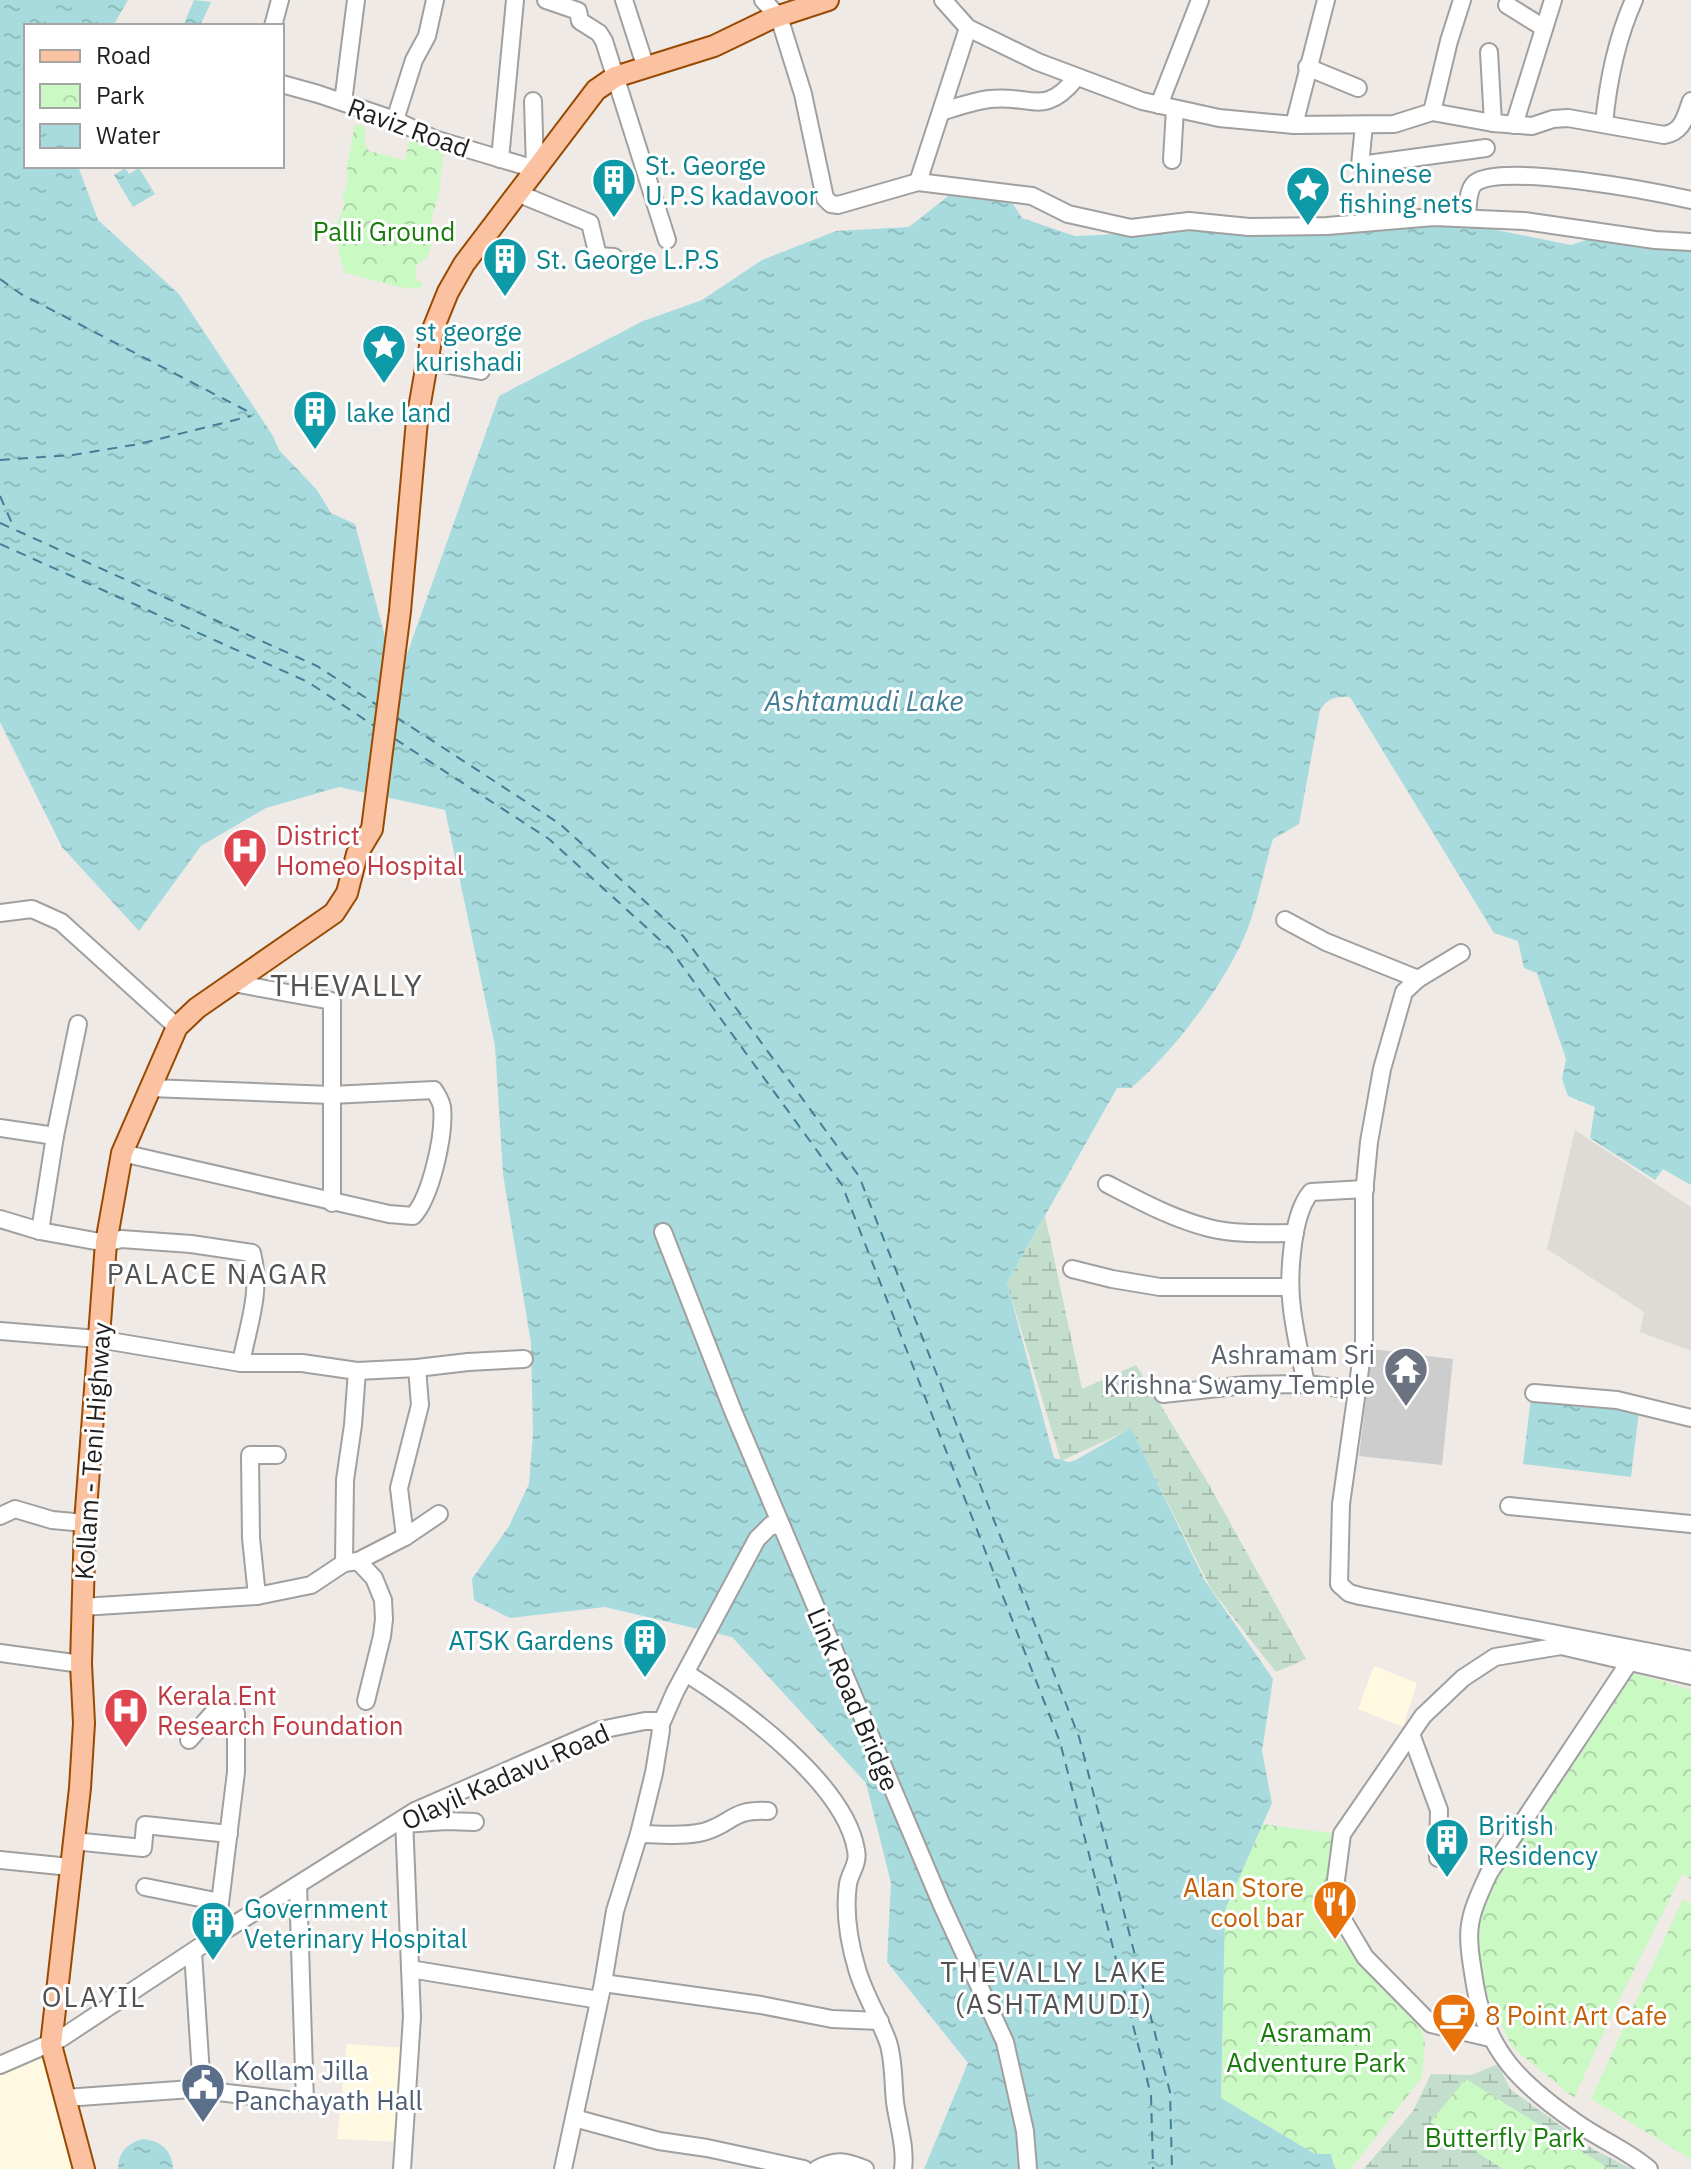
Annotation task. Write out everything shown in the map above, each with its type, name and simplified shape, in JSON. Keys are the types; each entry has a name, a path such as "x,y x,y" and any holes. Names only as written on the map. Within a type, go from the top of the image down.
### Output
{"main road":[{"path":"427,361 433,329 464,264 596,90 615,77 714,46 779,17 828,0"},
{"name":"Kollam - Teni Highway","path":"84,2169 51,2045 84,1723 81,1664 85,1523 98,1339 106,1243 122,1153 177,1027 197,1008 334,913 347,893 357,854 372,829 400,611 417,420 427,361"}],"street":[{"path":"274,24 280,0"},
{"path":"343,102 356,0"},
{"path":"395,120 414,60 427,36 435,0"},
{"path":"500,159 515,0"},
{"path":"546,0 578,11 580,21 599,33 607,49 667,240"},
{"path":"624,0 646,68"},
{"path":"763,0 779,17 803,94 825,198 831,204 838,205 918,182 1032,196 1068,214 1131,228 1189,221 1249,227 1327,226 1434,217 1524,221 1655,240 1691,242"},
{"path":"943,0 968,28 1076,78 1167,107 1219,118 1294,125 1364,125 1394,124 1432,112 1493,123 1532,126 1559,117 1653,134 1675,133 1691,101"},
{"path":"1172,160 1167,107 1200,0"},
{"path":"1294,125 1326,0"},
{"path":"1432,112 1462,0"},
{"path":"1514,125 1553,0"},
{"path":"1604,124 1607,86 1623,26 1634,0"},
{"path":"1507,5 1544,28"},
{"path":"918,182 968,28"},
{"path":"1489,52 1493,123"},
{"path":"1307,67 1358,88"},
{"path":"941,112 993,98 1050,101 1062,95 1076,78"},
{"name":"Raviz Road","path":"284,85 395,120 434,139 535,169"},
{"path":"533,101 535,169"},
{"path":"1364,125 1360,165 1486,148"},
{"path":"1467,218 1474,183 1499,177 1603,183 1691,200"},
{"path":"517,193 590,223 598,256 614,257"},
{"path":"427,361 481,371"},
{"path":"0,913 32,909 61,922 177,1027"},
{"path":"1285,920 1326,942 1418,979"},
{"path":"1461,953 1418,979 1404,992 1374,1108 1365,1189 1364,1341 1341,1504 1338,1574 1343,1589 1360,1596 1691,1660"},
{"path":"233,983 332,1001 332,1203"},
{"path":"40,1231 78,1024"},
{"path":"122,1153 332,1203 413,1216 420,1209 437,1157 442,1108 434,1090 331,1095 150,1088"},
{"path":"0,1128 55,1136"},
{"path":"1107,1184 1148,1206 1211,1229 1238,1233 1295,1233"},
{"path":"1306,1384 1290,1287 1299,1214 1311,1192 1365,1189"},
{"path":"0,1219 40,1231 106,1243 121,1239 191,1244 252,1253 257,1275 254,1311 241,1363"},
{"name":"Link Road Bridge","path":"663,1232 733,1411 941,1903 1005,2042 1025,2131 1028,2169"},
{"path":"1072,1269 1160,1287 1290,1287"},
{"path":"0,1331 98,1339 241,1363 302,1363 357,1371 524,1359"},
{"path":"405,1537 399,1488 420,1405 417,1368"},
{"path":"351,1562 345,1480 357,1371"},
{"path":"1163,1394 1246,1385 1306,1384 1357,1390"},
{"path":"1534,1393 1617,1400 1691,1418"},
{"path":"257,1596 251,1538 250,1455 277,1455"},
{"path":"1509,1506 1691,1524"},
{"path":"0,1516 15,1509 52,1520 85,1523"},
{"path":"82,1607 257,1596 311,1585 405,1537 439,1514"},
{"path":"563,2169 615,1911 639,1834 654,1773 661,1724 757,1539 771,1525 782,1527"},
{"path":"351,1562 374,1578 383,1600 384,1619 366,1701"},
{"path":"1490,2038 1431,2024 1365,1957 1333,1903 1342,1834 1423,1716 1463,1678 1495,1657 1561,1646 1691,1676"},
{"path":"0,1653 81,1664"},
{"path":"1630,1661 1489,1873 1467,1927 1479,2009 1490,2038 1520,2079 1578,2124 1632,2153 1649,2169"},
{"path":"686,1673 763,1727 818,1781 841,1813 857,1852 856,1865 848,1879 845,1908 856,1968 890,2047 903,2169"},
{"path":"189,1740 213,1713 236,1713 236,1772 216,1936"},
{"name":"Olayil Kadavu Road","path":"0,2065 51,2045 216,1936 404,1821 600,1730 645,1721 661,1724"},
{"path":"1411,1734 1439,1810 1438,1858"},
{"path":"639,1834 701,1832 738,1813 768,1811"},
{"path":"402,2169 412,2017 404,1821 475,1822"},
{"path":"73,1841 143,1848 145,1825 229,1834"},
{"path":"0,1860 70,1867"},
{"path":"65,2098 202,2090 305,2102 298,1885"},
{"path":"145,1887 220,1902"},
{"path":"193,1952 202,2090"},
{"path":"410,1969 601,1992 761,2005 832,2019 880,2021"},
{"path":"574,2118 659,2141 804,2169"},
{"path":"817,2169 839,2160 865,2169"}],"shaded area":[{"path":"1575,1130 1691,1207 1691,1351 1640,1332 1644,1312 1547,1249"},
{"name":"Ashramam Sri Krishna Swamy Temple","path":"1372,1349 1453,1359 1442,1465 1359,1456"},
{"path":"1374,1666 1417,1683 1403,1727 1358,1709"},
{"path":"347,2044 407,2048 401,2142 337,2139"},
{"path":"44,2050 77,2169 0,2169 0,2074"}],"green space":[{"name":"Palli Ground","path":"355,124 365,127 365,144 369,151 405,160 410,136 444,150 439,194 432,217 432,245 427,257 416,266 416,280 423,283 420,289 345,273 337,230 345,205 342,199 348,181 347,166"},
{"path":"1045,1216 1082,1389 1136,1365 1208,1483 1306,1659 1276,1672 1211,1589 1131,1429 1061,1461 1007,1283"},
{"path":"1632,1672 1691,1690 1691,1879 1682,1874 1574,2098 1512,2047 1484,1988 1470,1915"},
{"name":"Asramam Adventure Park","path":"1263,1824 1337,1834 1324,1923 1416,2015 1425,2041 1422,2077 1351,2169 1335,2169 1331,2154 1315,2154 1221,2098 1225,1910"},
{"path":"1683,1899 1691,1904 1691,2159 1591,2099"},
{"path":"1498,2064 1510,2089 1593,2149 1632,2169 1364,2169 1413,2111 1431,2074 1471,2075"},
{"name":"Butterfly Park","path":"1466,2079 1610,2169 1503,2169 1430,2122"}],"water":[{"name":"Ashtamudi Lake","path":"0,0 128,0 114,24 24,24 24,168 79,168 98,220 179,294 273,436 279,450 317,490 331,513 355,524 397,682 499,396 643,321 702,300 762,260 836,231 909,227 952,193 1010,199 1022,218 1075,236 1417,221 1457,222 1571,245 1592,238 1691,251 1691,1185 1663,1169 1655,1180 1590,1138 1595,1107 1568,1096 1562,1079 1566,1059 1537,973 1524,968 1518,941 1494,933 1350,697 1341,697 1329,700 1320,710 1299,824 1273,839 1252,916 1222,979 1178,1039 1147,1074 1131,1088 1117,1088 1007,1283 1054,1458 1069,1462 1076,1460 1131,1428 1205,1581 1273,1679 1262,1751 1272,1803 1225,1910 1221,2098 1315,2154 1331,2154 1335,2169 924,2169 968,2063 887,1962 891,1883 866,1783 732,1637 605,1607 510,1618 474,1600 472,1579 509,1526 529,1484 533,1434 531,1343 503,1174 495,1046 445,810 339,787 266,808 201,846 139,931 62,847 0,722"},
{"path":"194,0 211,2 201,24 184,24"},
{"path":"125,168 129,174 139,168 155,194 133,207 114,175"},
{"path":"1531,1398 1639,1411 1631,1477 1523,1464"},
{"path":"143,2139 164,2148 173,2169 118,2169 125,2149"}],"ferry route":[{"path":"0,279 21,294 249,412"},
{"path":"0,460 73,455 139,444 251,416"},
{"path":"0,496 14,528"},
{"path":"0,523 317,666 380,707"},
{"path":"0,544 308,682 376,727"},
{"path":"396,717 560,824 684,937 859,1176 1079,1737 1170,2092 1172,2169"},
{"path":"395,739 549,839 670,949 842,1185 1060,1742 1151,2095 1153,2169"}],"place":[{"name":"St. George U.P.S kadavoor","path":"614,219"},
{"name":"Chinese fishing nets","path":"1308,227"},
{"name":"St. George L.P.S","path":"505,298"},
{"name":"st george kurishadi","path":"384,385"},
{"name":"lake land","path":"315,451"},
{"name":"District Homeo Hospital","path":"245,889"},
{"name":"Ashramam Sri Krishna Swamy Temple","path":"1406,1408"},
{"name":"ATSK Gardens","path":"645,1679"},
{"name":"Kerala Ent Research Foundation","path":"126,1749"},
{"name":"British Residency","path":"1447,1879"},
{"name":"Alan Store cool bar","path":"1335,1941"},
{"name":"Government Veterinary Hospital","path":"213,1962"},
{"name":"8 Point Art Cafe","path":"1454,2054"},
{"name":"Kollam Jilla Panchayath Hall","path":"203,2124"}],"district":[{"name":"THEVALLY","path":"347,984"},
{"name":"PALACE NAGAR","path":"218,1273"},
{"name":"THEVALLY LAKE (ASHTAMUDI)","path":"1054,1987"},
{"name":"OLAYIL","path":"94,1996"}]}
